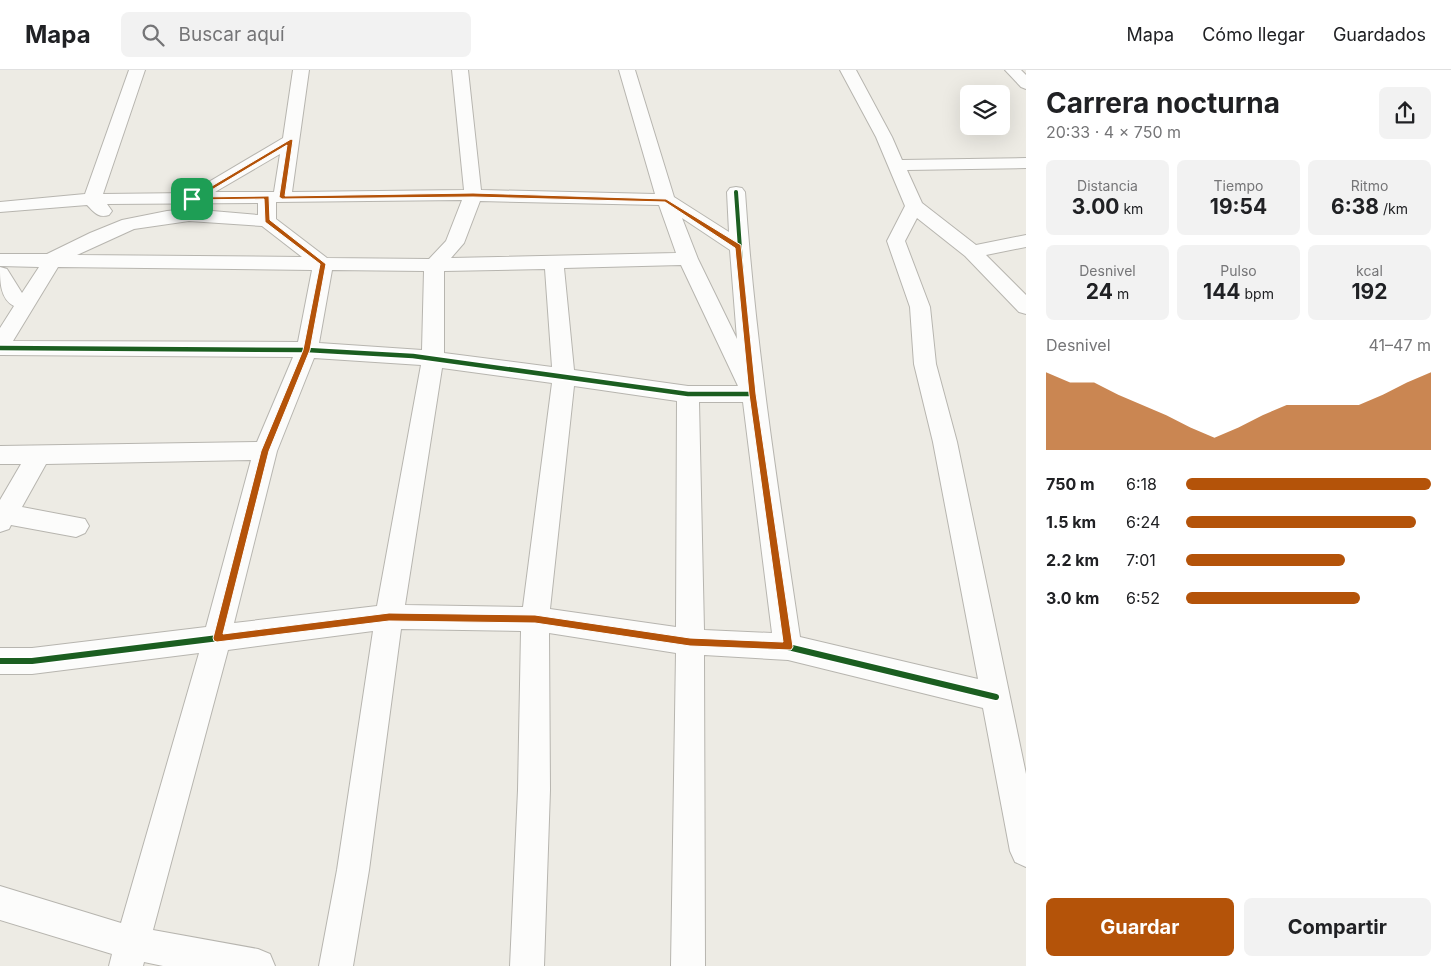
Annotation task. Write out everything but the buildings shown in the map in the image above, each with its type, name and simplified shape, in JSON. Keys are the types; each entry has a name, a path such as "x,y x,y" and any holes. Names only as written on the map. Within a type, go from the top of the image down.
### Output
{"street":[{"path":"92,199 137,70"},
{"path":"267,221 291,140 301,70"},
{"path":"336,966 354,860 389,617 433,359 434,265 455,243 473,195 460,70"},
{"path":"627,70 666,200 688,259 752,394"},
{"path":"848,70 884,137 914,206 972,252 1026,307"},
{"path":"1013,70 1026,84"},
{"path":"192,199 291,140"},
{"path":"896,165 1026,162"},
{"path":"736,192 738,247 752,394 788,647"},
{"path":"0,207 92,199 274,197 473,195 666,200 738,247"},
{"path":"92,199 117,229 130,261"},
{"path":"914,206 896,241 920,307 925,364 945,442 996,697 1022,809 1026,850"},
{"path":"0,346 52,260 129,224 149,219 189,216 267,221 323,264"},
{"path":"972,252 1026,241"},
{"path":"0,260 434,265 688,259"},
{"path":"526,966 534,790 535,619 564,377 554,262"},
{"path":"129,954 217,638 265,451 306,350 323,264"},
{"path":"0,274 16,299 26,303"},
{"path":"0,346 306,350 413,356 688,394 752,394"},
{"path":"688,394 690,642 688,966"},
{"path":"0,455 265,451"},
{"path":"39,455 2,518 76,526"},
{"path":"0,661 32,661 389,617 535,619 690,642 788,647 996,697"},
{"path":"0,903 129,954 258,966"}],"cycle path":[{"path":"0,348 307,350 413,356 688,394 753,394 739,247 736,192"},
{"path":"0,661 32,661 389,617 535,619 690,642 788,647 996,697"}],"route":[{"path":"291,140 282,197 473,195 666,200 738,247 752,394 788,647 690,642 535,619 389,617 217,638 265,451 306,350 323,264 267,221 267,197 192,199 291,140"}]}
